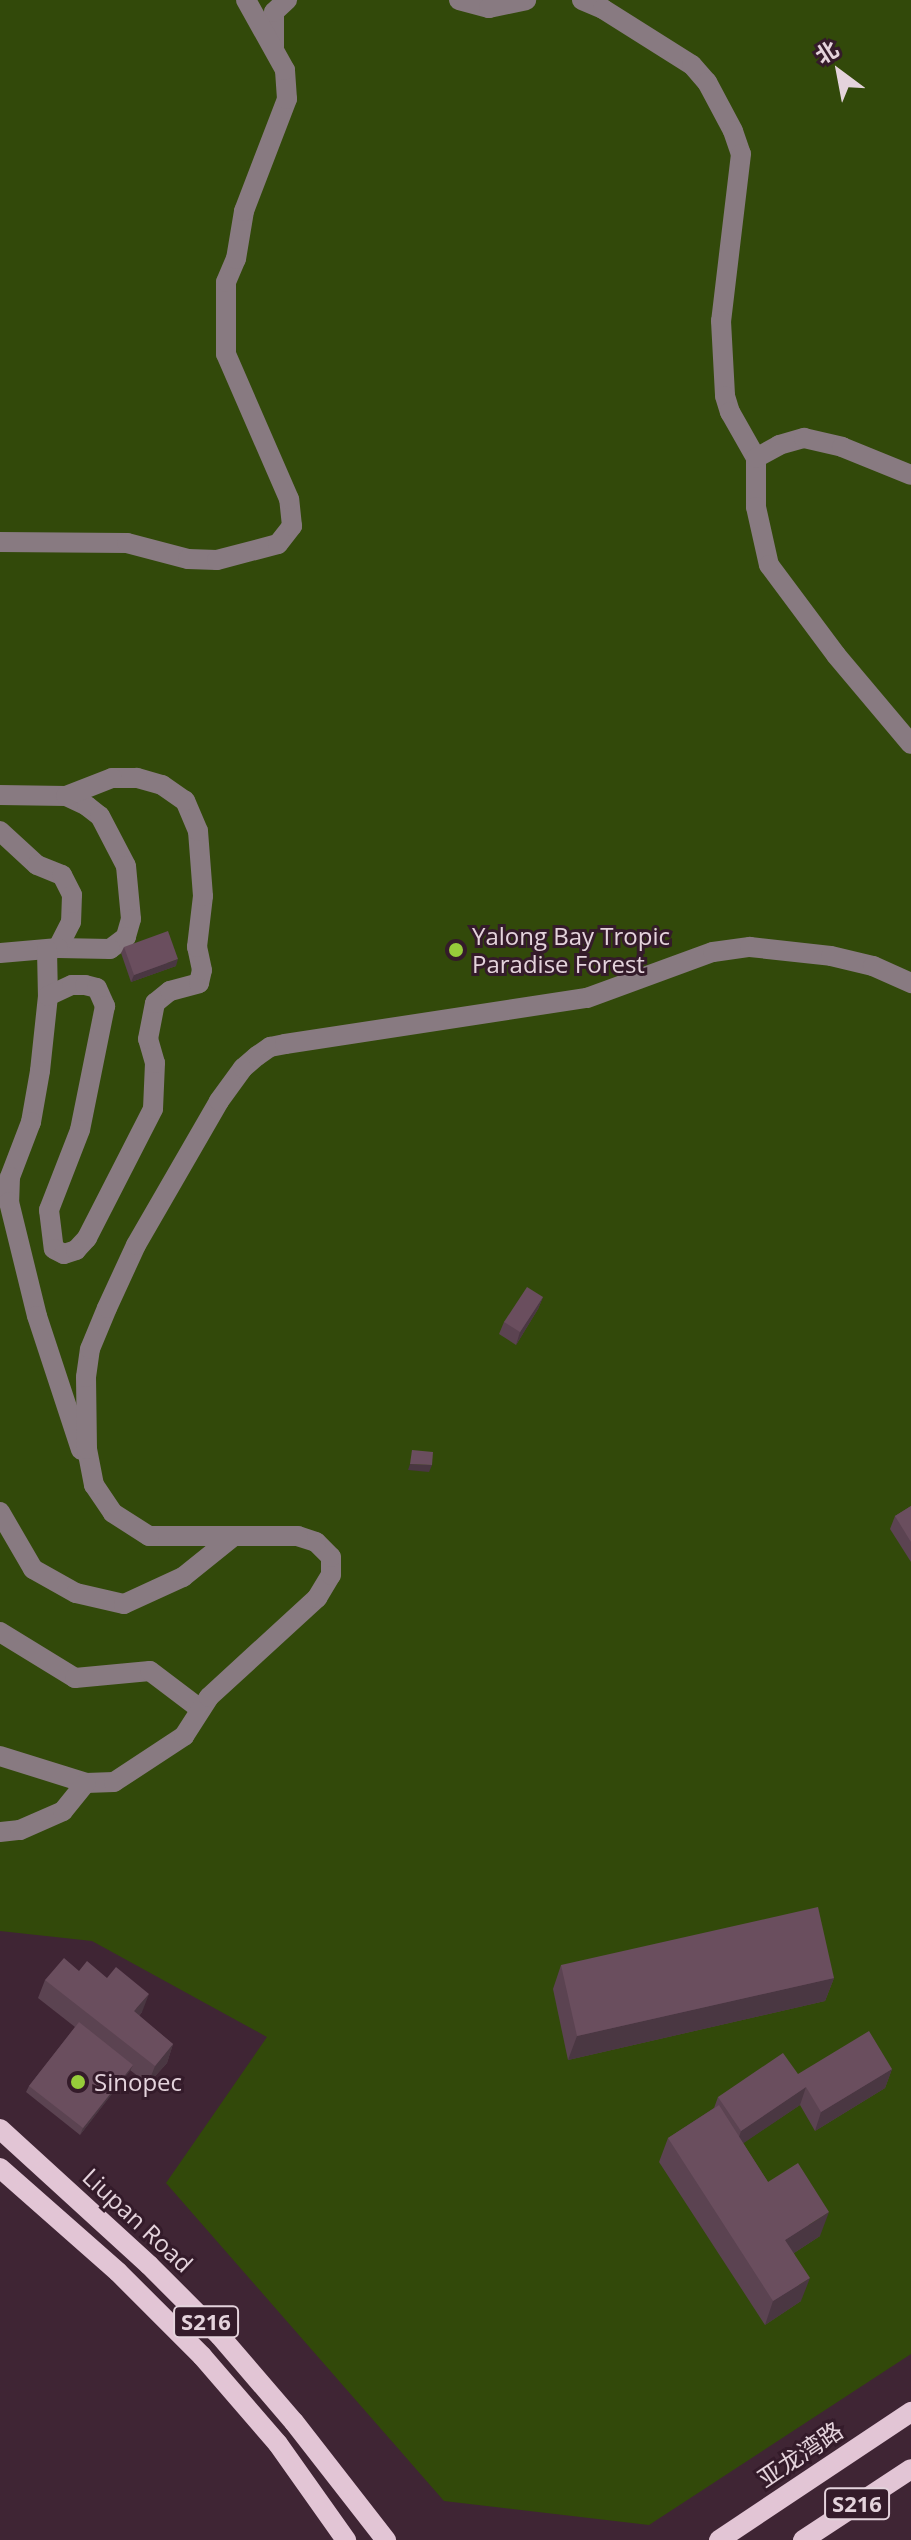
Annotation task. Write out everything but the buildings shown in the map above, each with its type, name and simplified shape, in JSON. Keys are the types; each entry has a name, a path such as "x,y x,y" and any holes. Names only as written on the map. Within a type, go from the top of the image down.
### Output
{"main road":[{"name":"Liupan Road","path":"0,2129 149,2265 220,2336 294,2422 386,2540"},
{"name":"S216","path":"0,2168 118,2272 202,2356 278,2444 346,2540"},
{"name":"亚龙湾路","path":"719,2540 911,2412"},
{"name":"S216","path":"803,2540 911,2469"}],"street":[{"path":"0,542 127,543 188,559 217,560 278,544 292,526 289,499 226,354 226,282 236,259 244,211 287,99 285,70 246,0"},
{"path":"274,51 274,12 287,0"},
{"path":"459,0 489,8 526,0"},
{"path":"582,0 603,9 692,65 719,101 733,131 741,154 721,321 725,396 756,458 756,507 769,565 836,655 911,744"},
{"path":"756,458 779,445 804,438 842,447 911,475"},
{"path":"0,795 66,796 112,778 137,778 162,785 185,801 198,831 203,896 197,947 202,970 199,983 170,991 155,1003 148,1039 155,1063 153,1109 87,1238 76,1250 64,1254 54,1249 49,1210 80,1130 105,1006 97,988 85,985 72,985 48,996"},
{"path":"0,953 110,949 126,937 131,919 126,866 100,816 66,796"},
{"path":"0,831 37,865 62,875 72,895 71,922 52,949 36,1096 10,1177 9,1202 52,1365 94,1485 113,1513 149,1536 298,1536 316,1542 331,1557 331,1575 317,1598 200,1709 184,1736 140,1767 114,1782 86,1783 0,1756"},
{"path":"94,1485 87,1436 90,1349 136,1245 219,1101 243,1068 270,1047 587,998 713,952 780,948 873,966 911,983"},
{"path":"873,966 911,1000"},
{"path":"0,1512 33,1569 76,1593 124,1604 183,1577 234,1536"},
{"path":"0,1632 75,1678 150,1671 200,1709"},
{"path":"0,1832 20,1830 63,1811 86,1783"}],"green space":[{"name":"Yalong Bay Tropic Paradise Forest","path":"0,0 911,0 911,2354 649,2525 444,2501 166,2183 267,2037 92,1941 0,1931"}],"place":[{"name":"Yalong Bay Tropic Paradise Forest","path":"456,950"},
{"name":"Sinopec","path":"78,2082"}]}
